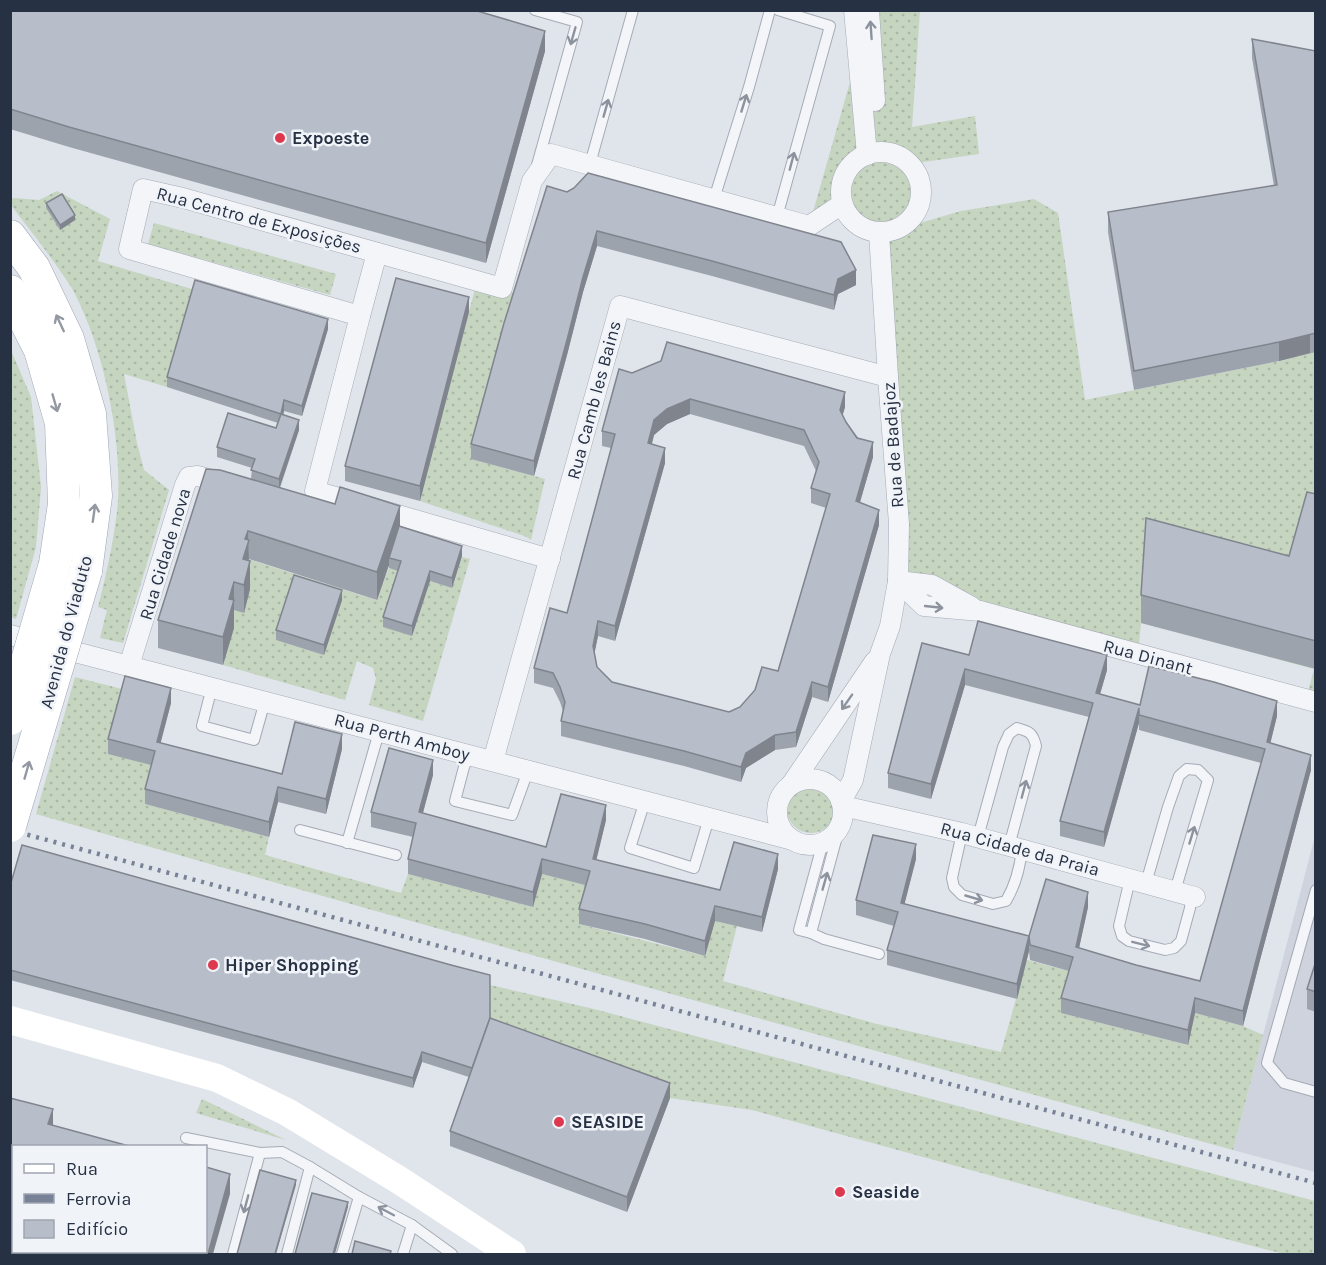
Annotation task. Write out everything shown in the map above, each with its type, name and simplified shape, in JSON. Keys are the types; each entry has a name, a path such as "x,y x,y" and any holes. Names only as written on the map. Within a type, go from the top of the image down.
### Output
{"main road":[{"name":"Avenida do Viaduto","path":"10,236 34,268 68,339 90,414 96,496 86,571 10,826"},
{"name":"Avenida do Viaduto","path":"10,291 40,350 61,423 64,504 55,564 10,718"}],"street":[{"path":"854,10 873,153"},
{"path":"869,10 873,153"},
{"path":"873,153 890,153 901,157 915,170 920,181 922,195 916,214 905,225 889,232 879,233 860,227 847,214 842,204 841,190 844,176 854,163 873,153"},
{"name":"Rua Centro de Exposições","path":"360,316 129,249 143,189 183,198 502,288 532,181 551,154 809,226 842,204"},
{"name":"Rua de Badajoz","path":"879,233 899,524 898,581 890,626 880,654"},
{"path":"309,511 377,253"},
{"name":"Rua Camb les Bains","path":"493,761 620,306 888,377"},
{"name":"Rua Cidade nova","path":"129,666 181,495 189,477 198,476 250,492"},
{"path":"315,491 550,559"},
{"name":"Rua Dinant","path":"898,581 932,585 980,611 1316,702"},
{"name":"Rua Perth Amboy","path":"10,635 793,840"},
{"path":"791,784 812,778 832,786 840,796 844,814 839,829 832,837 813,845 793,840 779,824 778,802 880,654"},
{"path":"842,804 854,780 880,654"},
{"name":"Rua Cidade da Praia","path":"842,804 970,835 1187,894"},
{"path":"10,1020 217,1078 287,1112 399,1180 512,1254"}],"lane":[{"path":"532,181 577,22 563,14 535,10"},
{"path":"590,164 633,10"},
{"path":"714,199 770,10"},
{"path":"777,217 830,26 778,10"},
{"path":"212,687 202,726 254,740 265,701"},
{"path":"1017,728 1027,730 1034,737 1036,746 1016,847 1020,867 1014,888 1006,901 993,904 962,895 954,887 952,878 970,835 1009,734 1017,728"},
{"path":"347,843 379,732"},
{"path":"470,755 454,801 512,815 528,771"},
{"path":"1187,769 1198,770 1208,780 1187,894 1190,908 1181,941 1174,948 1165,950 1129,941 1122,936 1119,926 1138,881 1179,776 1187,769"},
{"path":"645,801 630,848 694,868 709,818"},
{"path":"811,933 839,829"},
{"path":"300,830 396,855"},
{"path":"823,842 799,930 879,954"},
{"path":"1316,890 1267,1063 1284,1083 1316,1092"},
{"path":"186,1138 260,1153 282,1152 412,1225 452,1254"},
{"path":"233,1254 260,1153"},
{"path":"286,1254 310,1167"},
{"path":"342,1254 359,1197"},
{"path":"403,1254 412,1225"}],"shaded area":[{"path":"1315,836 1315,1172 1233,1150"}],"green space":[{"path":"854,11 920,11 912,127 975,116 979,154 910,164 900,157 879,152 862,157 849,170 842,187 841,197 809,226 858,54"},
{"path":"881,156 901,162 911,172 917,192 911,212 901,222 881,228 861,222 851,212 845,192 851,172 861,162"},
{"path":"57,191 110,219 98,261 195,290 167,387 124,374 144,470 169,490 123,643 100,638 107,610 98,607 117,512 118,486 115,430 103,371 86,317 72,289 51,257 11,205 11,199 14,198 39,200"},
{"path":"1034,199 1058,213 1085,400 1315,352 1315,701 1306,699 1314,669 1141,623 1138,655 898,581 879,233 961,211"},
{"path":"154,223 336,274 330,295 148,244"},
{"path":"477,281 518,294 472,459 545,479 531,540 420,501"},
{"path":"10,348 31,397 41,487 36,547 16,619 10,617"},
{"path":"462,557 470,559 423,721 369,705 376,679 373,668 357,661 345,700 223,665 229,627 248,559 376,600 389,568 401,571 412,636 430,581 452,588"},
{"path":"75,677 122,689 155,766 145,804 269,837 265,855 401,893 408,874 533,907 542,874 590,886 579,924 705,956 715,921 737,926 723,981 877,1024 1001,1052 1027,960 1073,972 1062,1013 1187,1045 1195,1013 1243,1026 1263,1035 1233,1150 484,942 36,814"},
{"path":"806,785 816,785 828,792 835,804 835,814 828,826 816,833 806,833 791,822 787,814 787,804 798,789"},
{"path":"490,985 594,1009 1315,1201 1315,1254 1284,1254 752,1110 670,1098 490,1033"},
{"path":"202,1099 286,1140 196,1113"}],"building":[{"name":"Expoeste","path":"10,10 474,10 545,31 486,243 10,109"},
{"path":"1252,39 1316,51 1316,333 1134,371 1108,212 1277,185"},
{"path":"588,173 841,242 856,270 838,279 834,295 597,231 534,461 471,444 504,323 547,186 567,192"},
{"path":"62,194 75,215 60,225 46,203"},
{"path":"396,278 469,297 420,486 345,466"},
{"path":"195,280 328,319 302,406 284,400 281,414 167,377"},
{"path":"667,342 845,392 840,410 846,422 857,438 873,442 856,501 879,510 828,687 812,682 796,732 775,735 746,753 741,767 561,721 565,702 553,673 534,668 550,608 567,613 615,434 602,431 619,369 632,373 661,361","holes":["690,399 804,430 819,462 811,488 830,494 778,671 762,667 755,690 740,707 729,712 612,682 597,667 593,646 598,621 615,626 665,448 648,443 654,420 667,409"]},
{"path":"228,413 276,428 281,414 299,420 279,479 251,470 255,459 217,447"},
{"path":"206,469 220,470 335,504 340,487 400,506 377,572 248,531 245,539 249,540 243,559 250,561 244,585 234,582 229,599 234,600 223,637 158,620"},
{"path":"1307,492 1316,494 1316,641 1141,595 1146,518 1289,556"},
{"path":"399,526 462,546 452,578 430,571 412,626 383,617 401,561 389,558"},
{"path":"294,575 342,590 324,645 276,630"},
{"path":"978,621 1107,655 1096,693 1140,705 1149,666 1277,701 1267,742 1311,755 1243,1011 1195,998 1188,1030 1061,998 1073,957 1030,945 1029,936 1046,879 1088,892 1076,947 1200,981 1265,749 1139,715 1139,708 1104,832 1060,821 1093,703 965,669 931,784 888,773 922,643 969,655"},
{"path":"125,676 171,688 157,742 282,774 295,722 342,734 326,799 278,787 269,822 145,789 155,751 108,739"},
{"path":"389,748 433,760 419,812 546,847 561,794 606,805 593,859 720,890 734,842 778,854 762,917 715,906 705,941 579,909 590,871 542,859 533,892 408,859 416,823 371,812"},
{"path":"873,835 916,844 901,903 1029,936 1017,984 887,950 898,912 856,900"},
{"name":"Hiper Shopping","path":"22,845 490,975 490,1018 472,1068 422,1052 413,1078 10,970 10,886"},
{"path":"1316,961 1316,992 1307,989"},
{"name":"SEASIDE","path":"490,1018 670,1083 627,1197 450,1131"},
{"path":"10,1098 53,1109 48,1124 125,1145 12,1145 12,1253 207,1253 207,1167 230,1174 208,1254 10,1254"},
{"path":"260,1170 296,1180 275,1254 237,1254"},
{"path":"312,1193 348,1202 333,1254 295,1254"},
{"path":"355,1241 391,1251 390,1254 352,1254"}],"railway":[{"path":"10,830 1316,1183"}],"place":[{"name":"Expoeste","path":"280,138"},
{"name":"Hiper Shopping","path":"213,965"},
{"name":"SEASIDE","path":"559,1122"},
{"name":"Seaside","path":"840,1192"}]}
